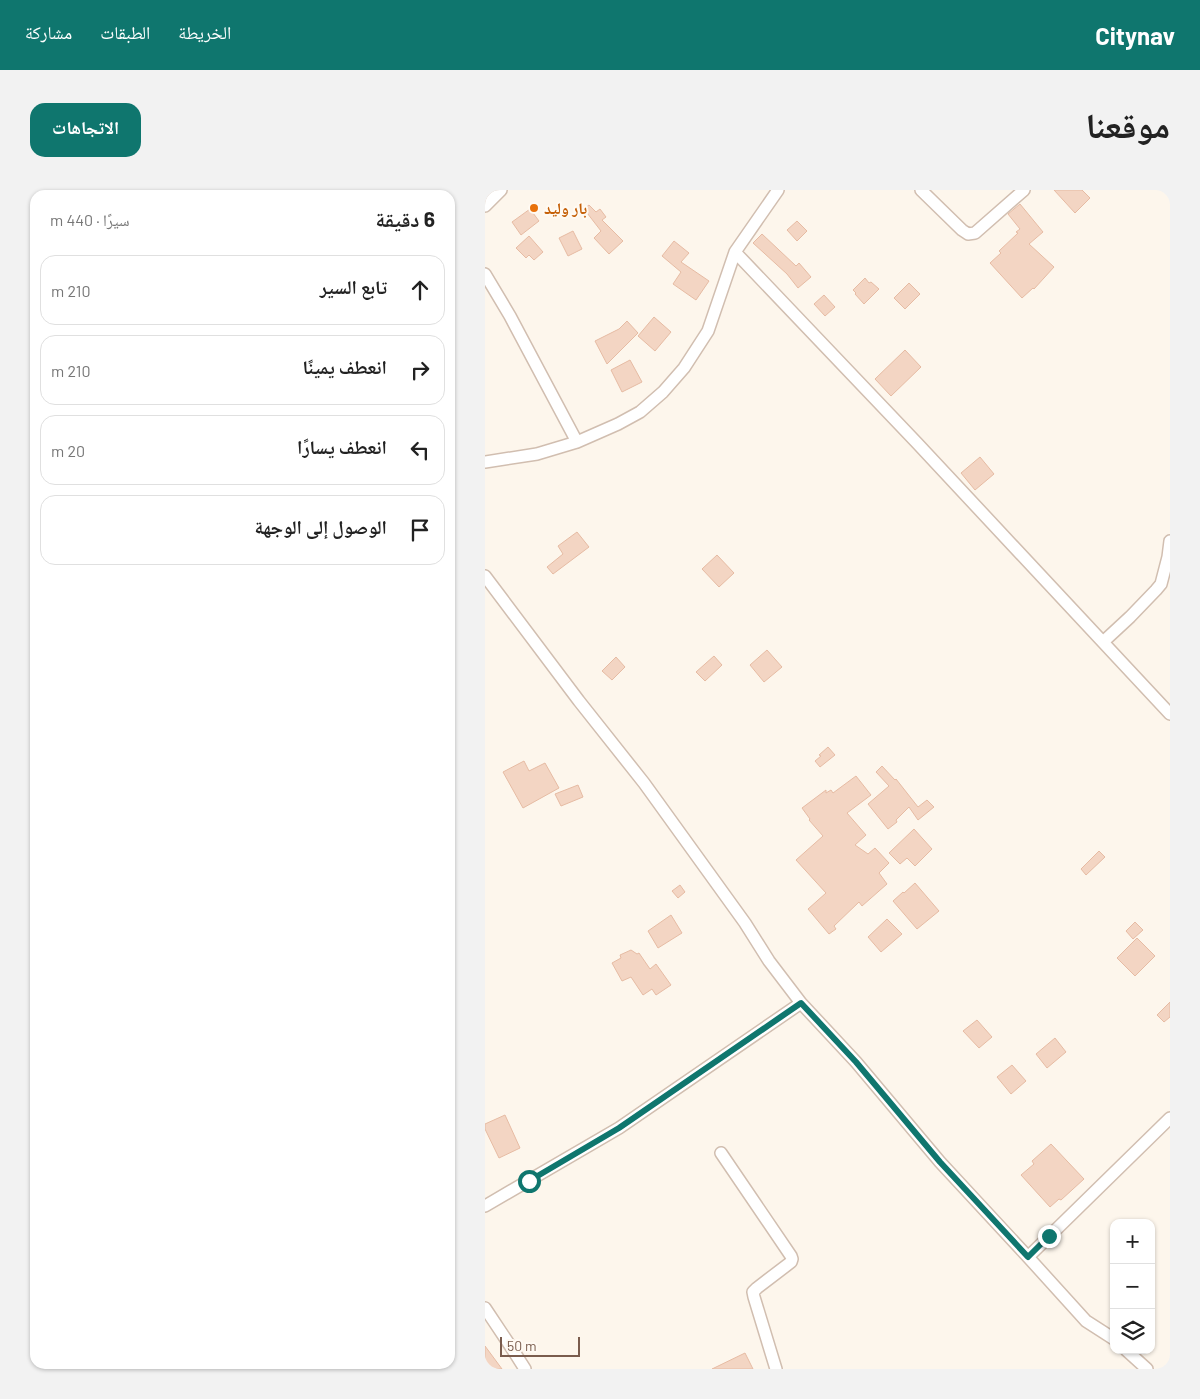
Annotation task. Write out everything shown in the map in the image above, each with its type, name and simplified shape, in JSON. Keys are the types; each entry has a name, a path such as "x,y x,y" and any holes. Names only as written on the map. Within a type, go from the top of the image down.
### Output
{"street":[{"path":"485,206 501,190"},
{"path":"485,462 537,454 577,442 640,412 663,392 684,368 708,331 735,252 778,190"},
{"path":"921,190 961,230 968,234 975,233 1023,190"},
{"path":"735,252 1170,714"},
{"path":"485,274 510,316 577,442"},
{"path":"1103,642 1161,584 1170,541"},
{"path":"485,576 644,783 745,923 769,961 801,1003 856,1062 940,1162 1086,1321 1110,1336"},
{"path":"485,1206 619,1128 801,1003"},
{"path":"1028,1257 1170,1118"},
{"path":"721,1153 792,1259 791,1262 753,1292 776,1369"},
{"path":"485,1308 525,1369"},
{"path":"1131,1354 1147,1369"}],"building":[{"path":"1054,190 1082,190 1090,198 1075,213"},
{"path":"1020,204 1043,232 1029,244 1054,267 1034,289 1022,298 990,263 1001,253 999,251 1018,233 1016,232 1020,229 1008,214"},
{"path":"589,205 596,212 600,209 606,217 602,220 623,241 609,254 594,238 601,231 584,209"},
{"path":"530,209 539,221 521,235 512,222"},
{"path":"797,221 807,231 797,241 787,230"},
{"path":"573,231 582,249 568,256 559,238"},
{"path":"762,234 796,266 799,263 811,277 798,288 787,274 753,243"},
{"path":"529,236 543,252 534,260 529,255 526,258 516,248"},
{"path":"674,241 689,253 681,262 709,281 696,300 673,284 681,272 662,256"},
{"path":"865,278 879,289 864,304 853,290"},
{"path":"909,283 920,294 905,309 894,298"},
{"path":"824,295 835,307 825,316 814,304"},
{"path":"654,317 671,332 655,351 638,336"},
{"path":"627,321 638,333 607,364 595,341 619,329"},
{"path":"905,350 921,367 891,396 875,379"},
{"path":"630,360 642,382 622,392 611,370"},
{"path":"980,457 994,474 975,490 961,473"},
{"path":"577,532 589,547 553,574 547,567 563,554 558,546"},
{"path":"717,555 734,573 719,587 702,569"},
{"path":"767,650 782,667 764,682 750,665"},
{"path":"714,656 722,665 705,681 696,672"},
{"path":"616,657 625,667 612,680 602,671"},
{"path":"828,747 835,755 820,767 815,761"},
{"path":"524,761 529,771 545,763 559,788 523,808 503,772"},
{"path":"882,766 896,779 918,807 927,800 934,807 918,820 909,807 896,820 897,822 888,829 868,804 889,786 876,772"},
{"path":"856,776 871,795 847,813 866,835 855,845 868,854 875,848 889,863 879,873 887,884 862,906 859,902 834,926 836,929 829,934 808,909 826,893 796,860 823,836 809,820 802,808 826,790 826,793 831,790 833,793"},
{"path":"578,785 583,797 561,806 555,794"},
{"path":"914,829 932,849 915,866 907,858 900,864 889,853"},
{"path":"1099,851 1105,857 1086,875 1081,869"},
{"path":"915,883 939,911 917,929 893,901"},
{"path":"680,885 685,892 678,898 672,891"},
{"path":"671,915 682,933 658,948 648,931"},
{"path":"887,919 902,934 881,952 868,937"},
{"path":"1135,922 1143,930 1133,939 1126,931"},
{"path":"1137,938 1155,956 1135,976 1117,958"},
{"path":"631,950 637,954 639,953 650,969 656,964 671,985 656,995 652,989 643,995 631,977 622,981 612,963 621,958 620,955"},
{"path":"1170,1002 1170,1017 1164,1022 1157,1015"},
{"path":"977,1020 992,1037 979,1048 963,1031"},
{"path":"1055,1038 1066,1052 1047,1068 1036,1054"},
{"path":"1012,1065 1026,1081 1011,1094 997,1077"},
{"path":"505,1115 520,1148 499,1158 485,1129 485,1124"},
{"path":"1051,1144 1084,1179 1061,1200 1059,1199 1050,1207 1021,1175 1034,1164 1032,1161"},
{"path":"485,1346 502,1369 485,1369"},
{"path":"745,1353 753,1369 712,1369"}],"place":[{"name":"بار وليد","path":"534,208"}],"route":[{"path":"529,1181 619,1128 801,1003 856,1062 940,1162 1028,1257 1049,1236"}]}
